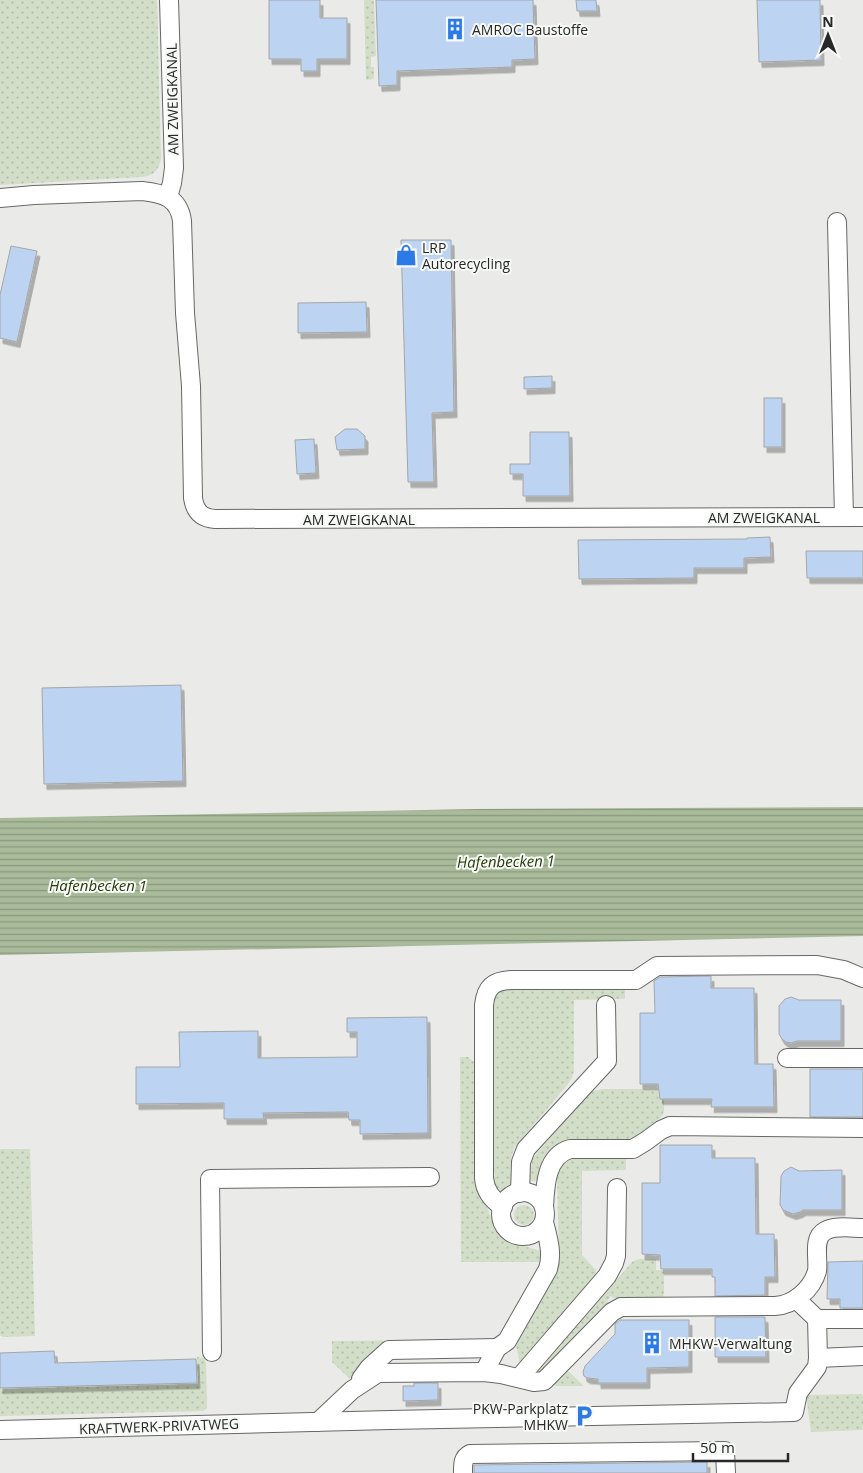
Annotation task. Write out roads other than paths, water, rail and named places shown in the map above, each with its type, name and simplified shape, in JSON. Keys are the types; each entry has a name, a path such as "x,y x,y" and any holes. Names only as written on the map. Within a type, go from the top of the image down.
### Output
{"street":[{"name":"AM ZWEIGKANAL","path":"169,0 174,168 168,197 181,213 185,313 191,386 193,498 196,510 204,517 212,519 863,517"},
{"path":"0,198 142,191 155,192 168,197"},
{"path":"837,222 844,517"},
{"path":"503,1207 488,1194 484,1178 484,1002 487,992 493,984 510,980 636,980 657,966 817,965 844,970 863,978"},
{"path":"520,1193 521,1162 526,1149 607,1061 606,1006"},
{"path":"787,1058 863,1058"},
{"path":"318,1422 352,1390 369,1368 389,1350 497,1348 503,1346 548,1269 550,1246 544,1214 540,1200 528,1193 520,1193 511,1196 503,1207 504,1224 510,1232 523,1236 534,1233 540,1228 544,1214 546,1182 552,1165 560,1154 570,1150 633,1149 670,1126 863,1128"},
{"path":"212,1352 210,1179 430,1178"},
{"path":"519,1378 613,1267 617,1250 617,1188"},
{"path":"352,1390 378,1373 484,1372 537,1382 546,1380 612,1312 620,1308 775,1306 788,1304 796,1299 816,1274 818,1240 821,1234 833,1228 863,1228"},
{"path":"796,1299 817,1319 863,1319"},
{"path":"817,1319 818,1358 863,1356"},
{"path":"484,1372 497,1348"},
{"name":"KRAFTWERK-PRIVATWEG","path":"0,1430 794,1412 798,1394 818,1367 818,1358"},
{"path":"463,1473 463,1461 470,1454 725,1451 726,1473"}],"water":[{"name":"Hafenbecken 1","path":"863,807 863,936 0,955 0,818 476,809"}],"place":[{"name":"AMROC Baustoffe","path":"455,29"},
{"name":"LRP Autorecycling","path":"406,255"},
{"name":"MHKW-Verwaltung","path":"652,1343"},
{"name":"PKW-Parkplatz MHKW","path":"584,1416"}]}
